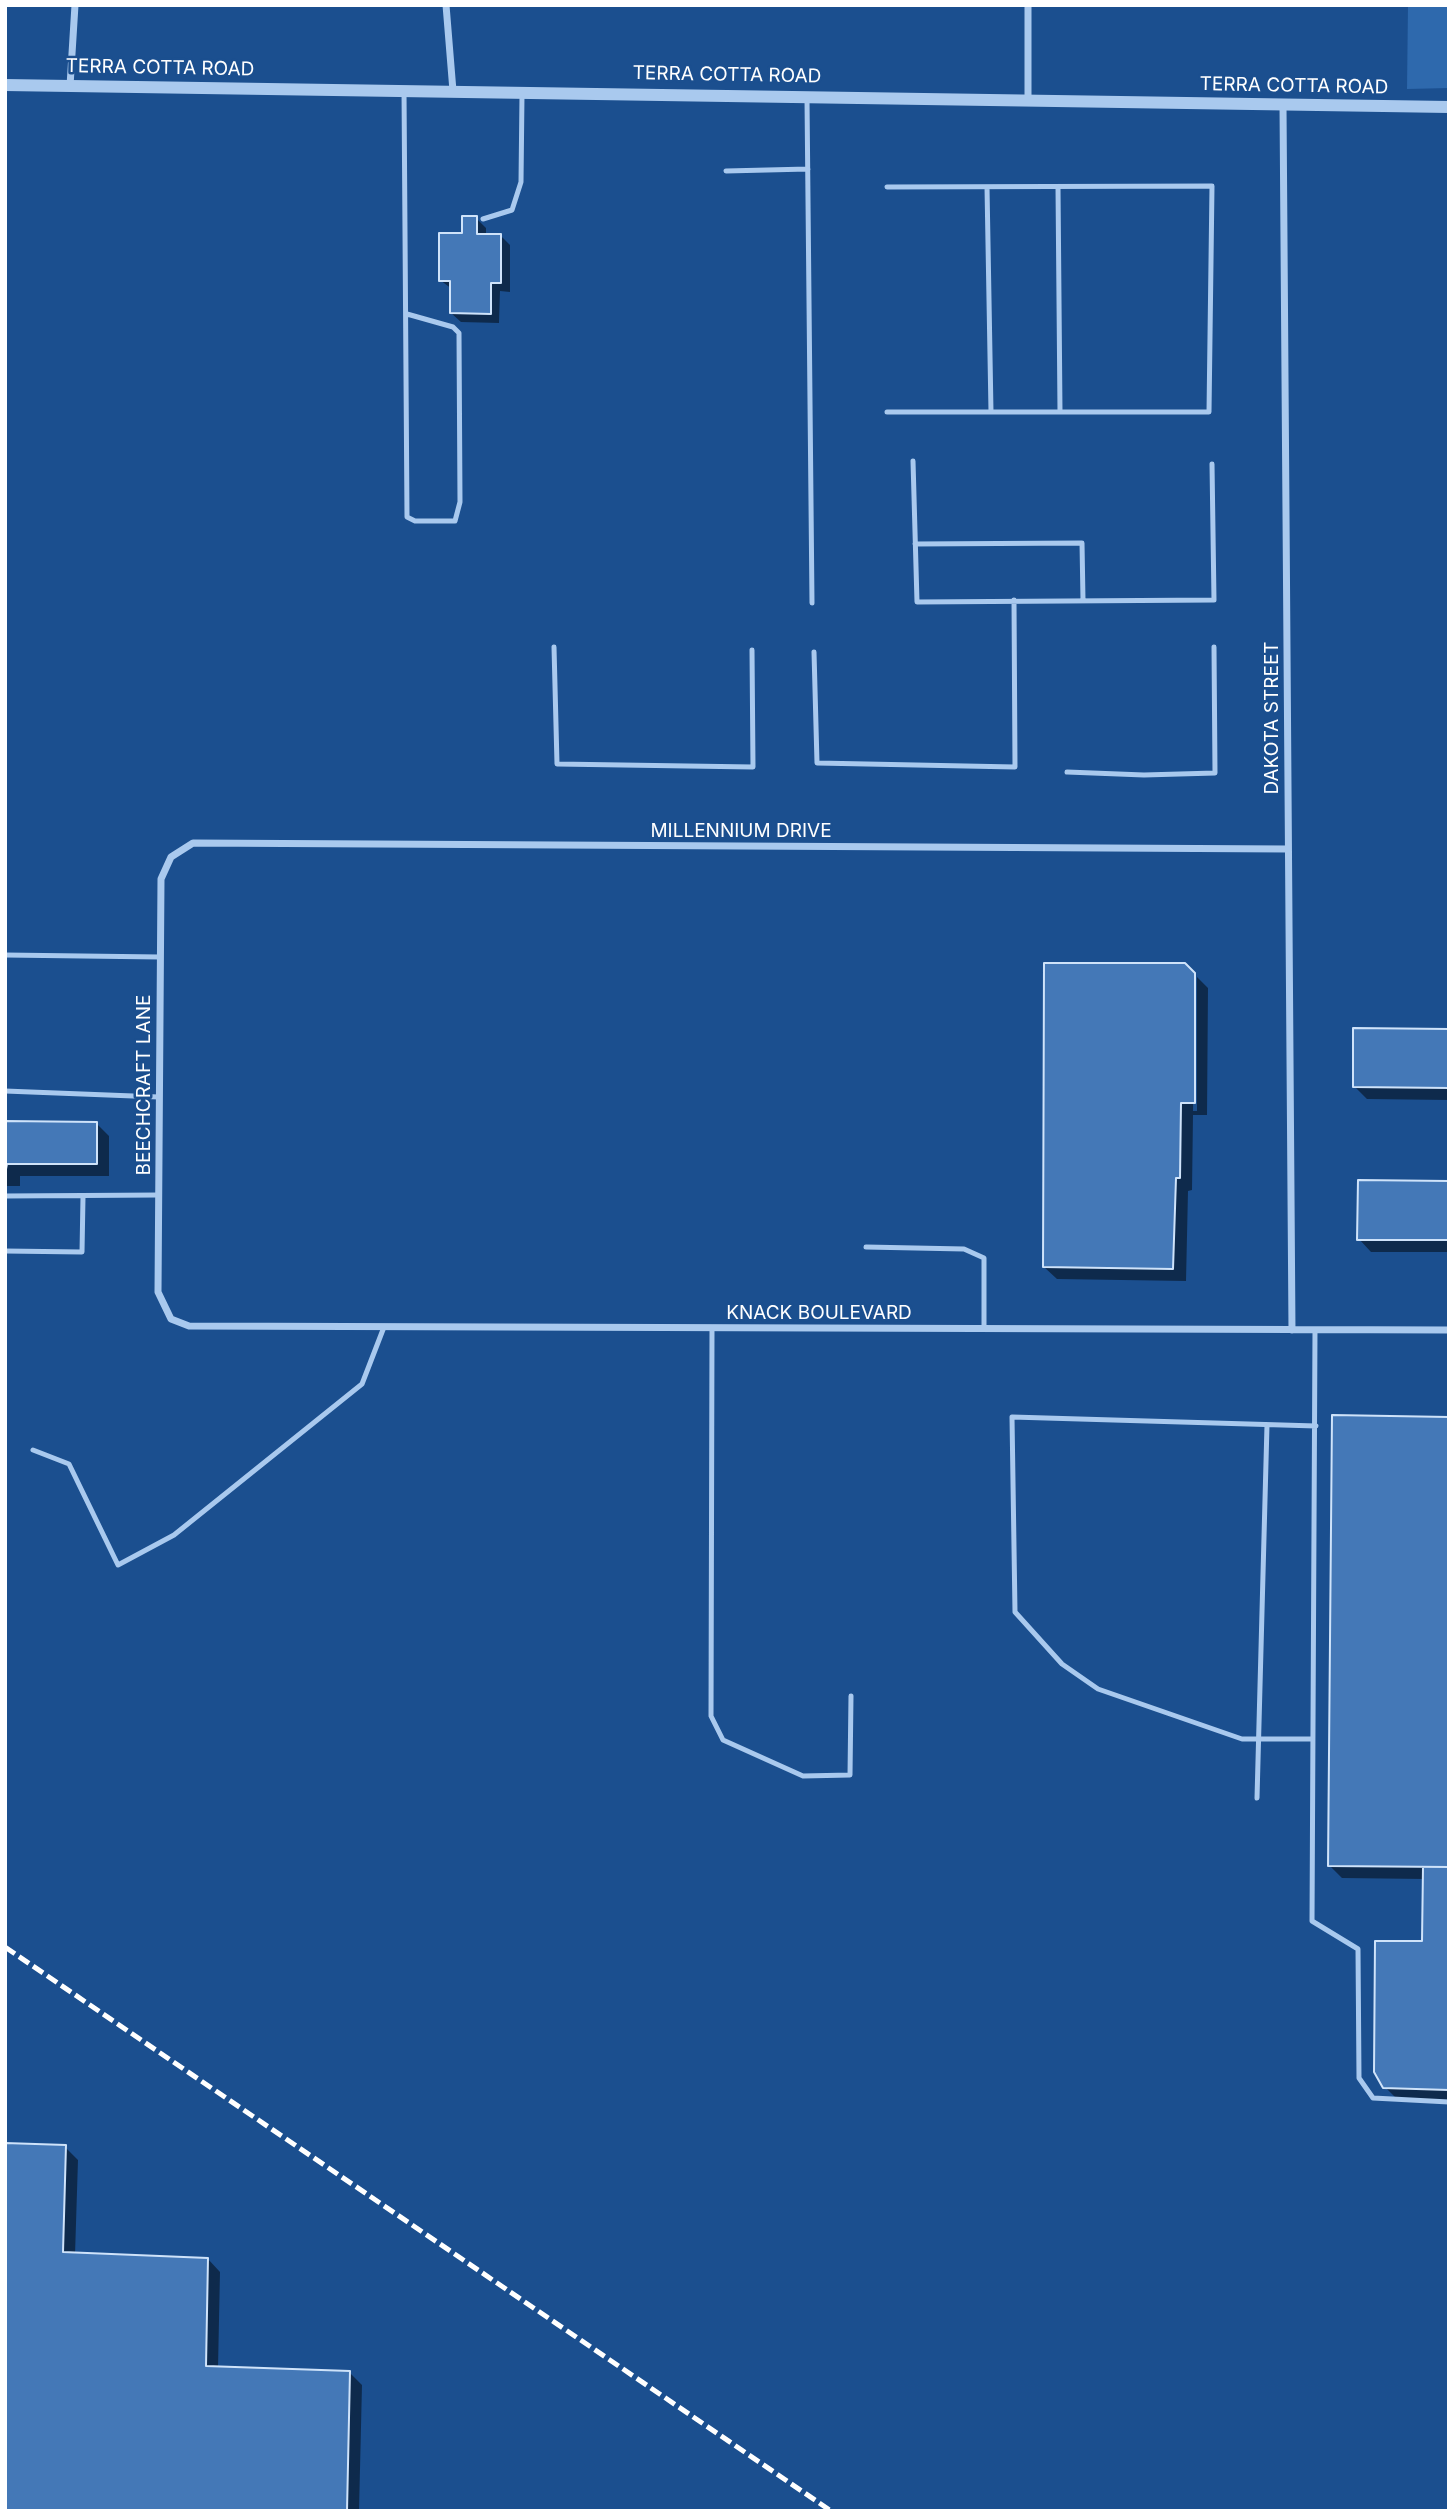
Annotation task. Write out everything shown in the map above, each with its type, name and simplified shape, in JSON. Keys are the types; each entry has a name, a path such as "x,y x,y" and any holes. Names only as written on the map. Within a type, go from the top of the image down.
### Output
{"street":[{"path":"70,86 75,5"},
{"path":"446,5 453,91"},
{"path":"1028,5 1028,103"},
{"name":"TERRA COTTA ROAD","path":"5,85 807,95 1028,103 1449,107"},
{"name":"DAKOTA STREET","path":"1283,106 1292,1330"},
{"name":"MILLENNIUM DRIVE","path":"193,844 1288,849"},
{"name":"BEECHCRAFT LANE","path":"189,1326 171,1319 158,1293 160,957 161,879 171,857 193,844"},
{"name":"KNACK BOULEVARD","path":"189,1326 1449,1330"}],"lane":[{"path":"404,90 407,517 415,522 455,522 460,502 459,333 453,327 407,314"},
{"path":"483,219 512,210 515,201 520,182 523,92"},
{"path":"807,95 812,603"},
{"path":"726,171 808,169"},
{"path":"887,187 1212,186 1209,412 887,412"},
{"path":"987,187 991,412"},
{"path":"1058,187 1060,412"},
{"path":"913,461 917,602 1214,600 1212,464"},
{"path":"915,544 1082,543 1083,600"},
{"path":"814,652 817,763 1015,767 1014,600"},
{"path":"554,647 557,764 643,767 753,767 752,650"},
{"path":"1067,772 1144,775 1215,773 1214,647"},
{"path":"5,955 160,957"},
{"path":"5,1091 159,1097"},
{"path":"5,1196 159,1195"},
{"path":"5,1251 82,1252 83,1197"},
{"path":"866,1247 964,1249 984,1258 984,1329"},
{"path":"33,1450 69,1465 118,1565 174,1535 362,1384 384,1327"},
{"path":"712,1328 710,1716 723,1740 803,1776 850,1775 850,1696"},
{"path":"1315,1330 1312,1921 1359,1949 1359,2078 1373,2098 1449,2102"},
{"path":"1311,1739 1242,1739 1098,1689 1062,1664 1015,1612 1012,1417 1316,1426"},
{"path":"1257,1798 1267,1425"}],"shaded area":[{"path":"1408,5 1449,5 1449,88 1407,89"}],"building":[{"path":"462,216 477,216 477,234 501,234 501,283 491,283 491,314 450,313 450,281 439,281 439,233 462,233"},
{"path":"1044,963 1185,963 1195,973 1195,1103 1181,1103 1180,1178 1176,1178 1173,1269 1043,1267"},
{"path":"1353,1028 1449,1029 1449,1088 1353,1087"},
{"path":"5,1121 97,1122 97,1164 7,1164 5,1174"},
{"path":"1358,1180 1449,1181 1449,1240 1357,1240"},
{"path":"1332,1415 1449,1417 1449,1867 1328,1866"},
{"path":"1423,1867 1449,1867 1449,2090 1383,2088 1374,2072 1375,1941 1422,1941"},
{"path":"5,2143 66,2145 63,2252 208,2258 206,2366 350,2371 347,2511 5,2511"}],"railway":[{"path":"5,1947 831,2511"}]}
